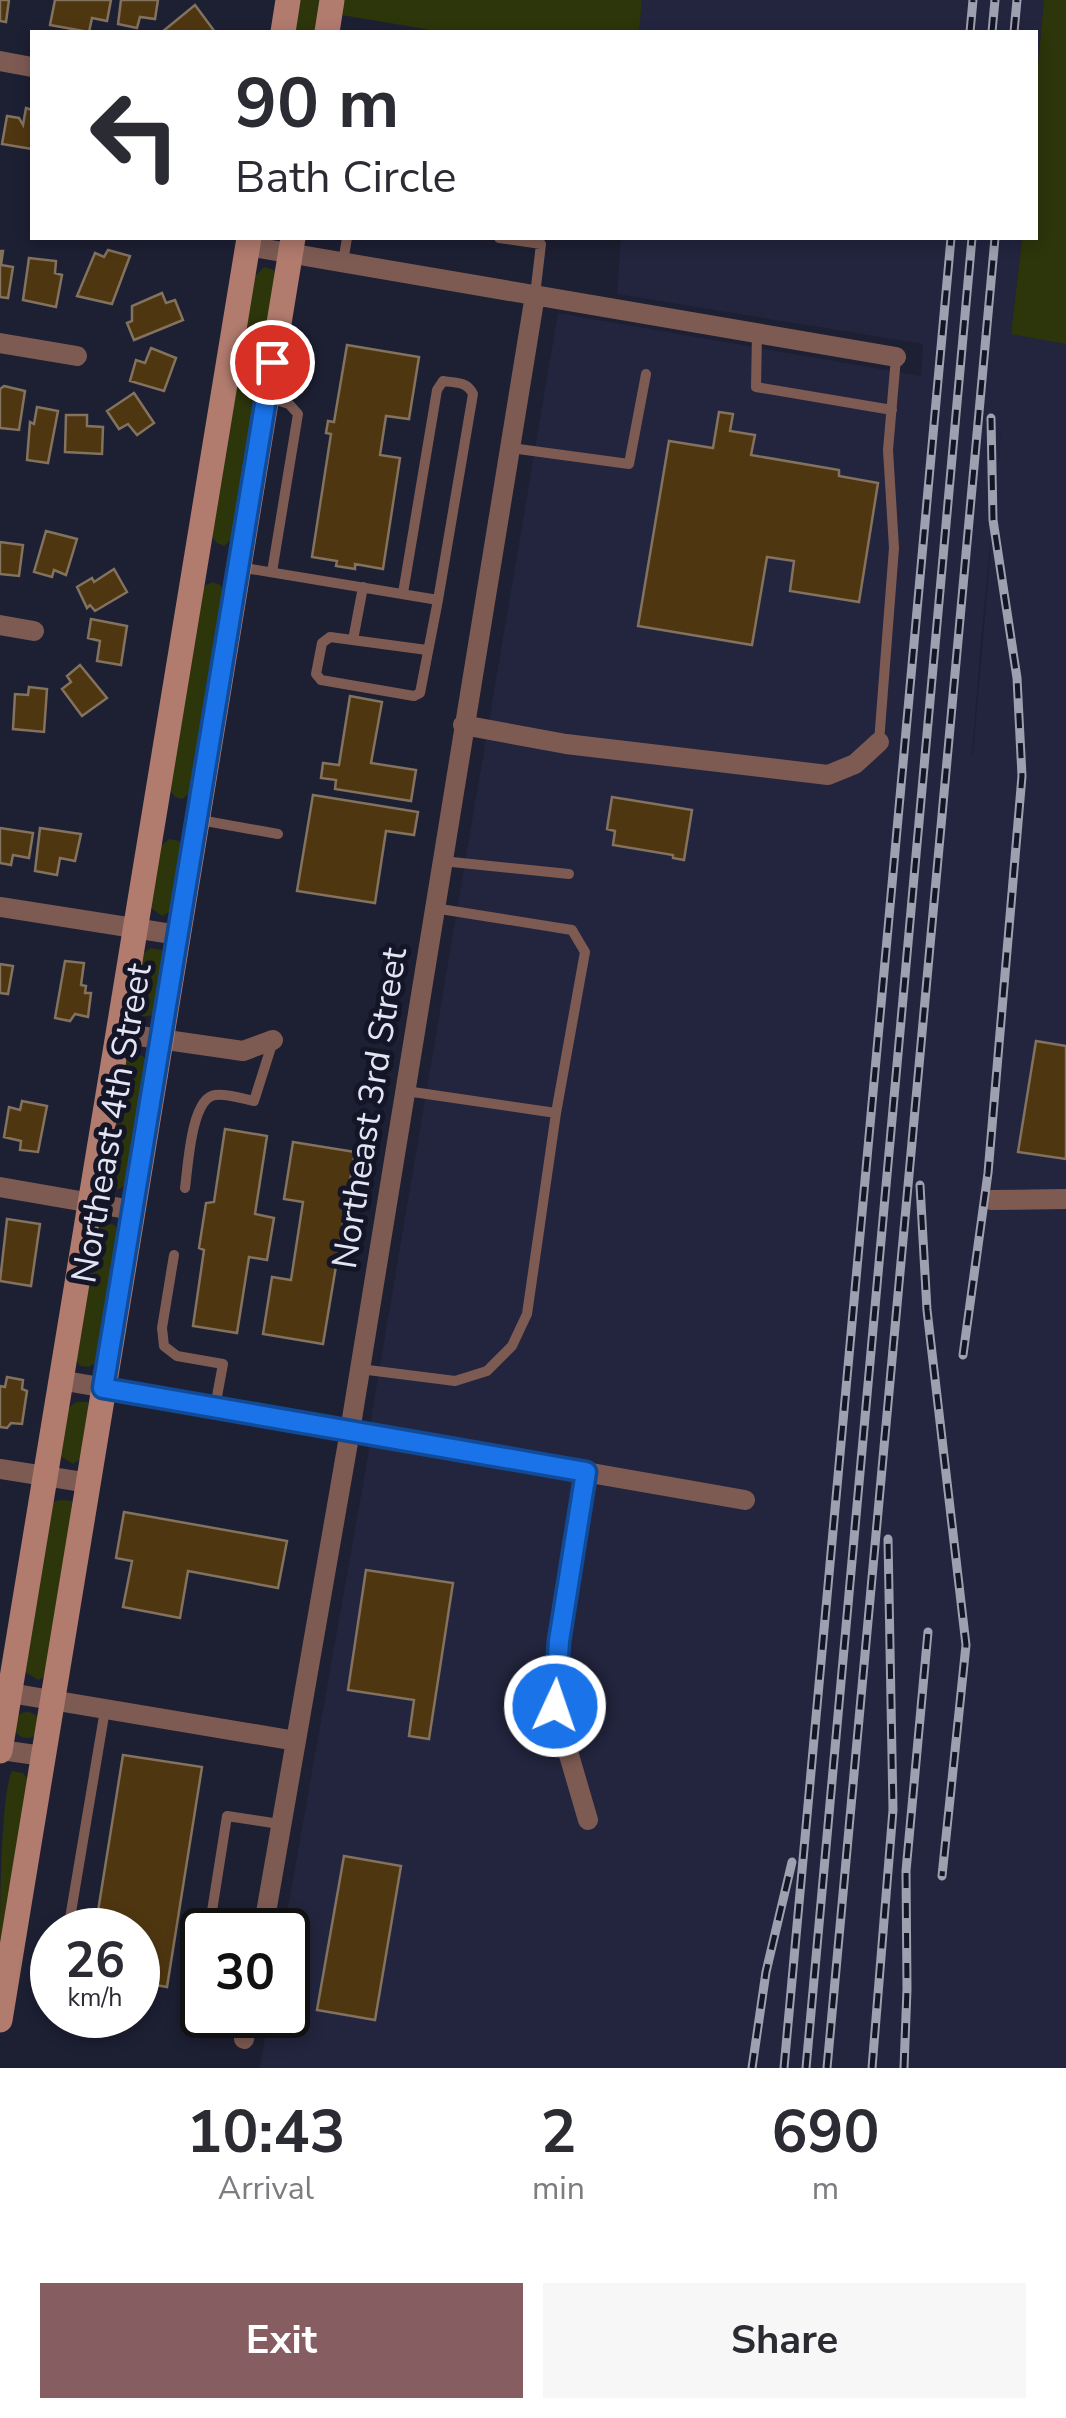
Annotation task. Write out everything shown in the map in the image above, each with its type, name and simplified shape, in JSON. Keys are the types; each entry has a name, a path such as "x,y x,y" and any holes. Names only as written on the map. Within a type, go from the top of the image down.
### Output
{"main road":[{"path":"283,30 288,0"},
{"path":"327,30 332,0"},
{"name":"Northeast 4th Street","path":"0,1750 248,242"},
{"name":"Northeast 4th Street","path":"0,2020 291,246"},
{"path":"196,558 238,567"},
{"path":"154,813 197,820"}],"street":[{"path":"0,61 30,67"},
{"path":"248,242 291,246 343,263 896,357"},
{"name":"Northeast 3rd Street","path":"267,1908 350,1431 535,295"},
{"path":"0,343 77,356"},
{"path":"0,625 34,631"},
{"path":"463,725 566,744 828,775 856,764 878,742"},
{"path":"0,907 178,935"},
{"path":"118,1032 243,1052 273,1040"},
{"path":"0,1187 132,1210"},
{"path":"991,1200 1066,1199"},
{"path":"60,1380 745,1500"},
{"path":"0,1470 89,1483"},
{"path":"586,1472 559,1641 555,1706 588,1820"},
{"path":"10,1693 296,1741"},
{"path":"0,1750 44,1756"}],"lane":[{"path":"343,263 347,240"},
{"path":"513,240 542,244 535,295"},
{"path":"757,333 756,386 892,410"},
{"path":"878,742 894,548 888,450 896,357"},
{"path":"510,448 629,464 646,374"},
{"path":"403,594 437,390 443,382 463,384 473,394 438,600 420,693 414,696 321,680 316,674 322,643 330,636 428,650"},
{"path":"266,398 289,404 298,414 272,572"},
{"path":"238,567 438,600"},
{"path":"353,640 363,587"},
{"path":"197,820 278,834"},
{"path":"442,861 569,874"},
{"path":"360,1369 454,1381 486,1371 512,1346 527,1314 556,1114 585,952 572,930 434,908"},
{"path":"185,1188 202,1102 217,1094 254,1101 273,1040"},
{"path":"405,1090 556,1114"},
{"path":"174,1256 162,1328 164,1346 177,1356 223,1364 215,1407"},
{"path":"72,1908 105,1709"},
{"path":"212,1908 228,1816 282,1824"}],"shaded area":[{"path":"642,0 1044,0 1038,64 1038,30 639,30"},
{"path":"621,240 1022,240 1011,333 1066,344 1066,2068 260,2068 265,2038 310,2038 310,1908 288,1908 368,1456 372,1413 558,313 921,376 923,344 617,294","holes":["1004,400 972,754 980,652"]}],"green space":[{"path":"299,0 323,0 318,30 294,30"},
{"path":"344,0 642,0 639,30 431,30 341,15"},
{"path":"1044,0 1066,0 1066,344 1011,334 1022,240 1038,240 1038,64"},
{"path":"264,267 274,270 276,278 232,539 224,546 210,535 253,278"},
{"path":"212,582 225,593 192,792 182,799 169,789 203,587"},
{"path":"169,839 179,841 183,848 173,910 162,916 150,907 160,847"},
{"path":"151,948 162,950 165,957 155,1015 139,1017 133,1011 141,955"},
{"path":"133,1053 143,1056 147,1063 128,1184 117,1190 104,1179 123,1060"},
{"path":"104,1223 115,1225 120,1233 99,1361 89,1367 80,1366 75,1359 96,1232"},
{"path":"76,1402 88,1402 90,1410 82,1458 73,1464 60,1456 67,1409"},
{"path":"73,1501 47,1675 38,1680 24,1671 52,1502"},
{"path":"27,1712 36,1716 40,1725 36,1734 27,1738 18,1734 14,1725 18,1716"},
{"path":"12,1771 23,1773 29,1781 0,1962 3,1832"}],"building":[{"path":"0,0 9,0 6,22 0,21"},
{"path":"55,0 111,0 107,21 92,18 89,30 50,25"},
{"path":"121,0 158,0 155,19 140,17 137,28 118,24"},
{"path":"195,5 214,30 164,30"},
{"path":"26,108 30,109 30,149 2,144 7,116 19,118 23,125"},
{"path":"108,250 130,256 112,304 77,296 95,253 104,257"},
{"path":"0,251 1,265 13,267 8,298 0,297"},
{"path":"29,258 56,261 55,273 62,275 56,307 23,300"},
{"path":"162,293 166,303 175,300 183,320 134,340 127,323 132,321 132,306"},
{"path":"347,345 419,357 409,419 386,416 380,455 400,458 383,569 355,564 355,569 336,566 337,561 312,557 331,434 326,433 328,421 334,422"},
{"path":"151,348 176,358 164,391 130,381 136,360 145,363"},
{"path":"4,386 25,391 19,430 0,428 0,389"},
{"path":"134,393 154,423 137,435 128,424 119,429 107,411"},
{"path":"37,407 58,411 48,463 27,460 30,422 34,424"},
{"path":"719,412 733,414 730,431 755,435 751,455 839,470 839,476 878,483 859,602 790,591 794,561 767,557 752,645 638,626 669,441 713,448"},
{"path":"66,415 87,415 87,426 103,427 102,454 65,452"},
{"path":"46,531 77,539 66,575 54,570 52,577 34,572"},
{"path":"0,542 23,545 19,576 0,574"},
{"path":"114,569 127,592 95,611 90,605 87,608 77,587"},
{"path":"91,619 127,626 121,665 97,661 100,641 88,638"},
{"path":"80,665 107,698 82,716 62,689 71,682 67,676"},
{"path":"29,687 47,689 44,732 13,729 15,694 28,695"},
{"path":"350,696 382,702 371,763 416,770 411,801 335,789 336,780 321,778 323,763 339,765"},
{"path":"313,795 418,812 414,835 386,831 375,903 297,891"},
{"path":"612,797 692,810 684,860 613,845 615,831 607,829"},
{"path":"0,828 33,833 29,858 13,855 11,865 0,863"},
{"path":"40,828 81,834 75,861 60,858 57,875 35,871"},
{"path":"65,961 84,963 81,985 86,986 85,993 91,993 88,1017 75,1014 70,1021 55,1018"},
{"path":"0,964 13,966 8,994 0,993"},
{"path":"1036,1041 1066,1046 1066,1159 1018,1152"},
{"path":"22,1101 47,1106 38,1152 20,1150 21,1141 4,1137 9,1107 20,1110"},
{"path":"225,1129 267,1136 255,1214 274,1218 267,1260 249,1257 237,1333 193,1326 206,1203 214,1202"},
{"path":"293,1142 355,1152 323,1344 263,1334 272,1277 291,1280 303,1202 284,1199"},
{"path":"7,1219 40,1224 31,1286 0,1281"},
{"path":"7,1377 23,1380 22,1389 27,1391 22,1424 11,1423 7,1428 0,1427 0,1386 5,1387"},
{"path":"124,1512 287,1541 278,1588 188,1571 180,1618 123,1607 132,1561 116,1558"},
{"path":"366,1570 453,1583 429,1739 409,1736 414,1700 348,1690"},
{"path":"123,1755 202,1767 167,1987 160,1986 160,1908 99,1908"},
{"path":"344,1856 401,1866 375,2020 317,2010"}],"railway":[{"path":"970,30 973,0"},
{"path":"992,30 995,0"},
{"path":"1014,30 1017,0"},
{"path":"784,2068 951,240"},
{"path":"806,2068 972,240"},
{"path":"827,2068 995,240"},
{"path":"963,1355 988,1173 1022,776 1017,678 993,520 991,418"},
{"path":"920,1185 927,1310 966,1645 942,1876"},
{"path":"872,2068 893,1810 888,1539"},
{"path":"904,2068 906,1871 928,1632"},
{"path":"752,2068 766,1972 792,1862"}],"route":[{"path":"272,362 103,1388 586,1472 559,1641 555,1706"}]}
